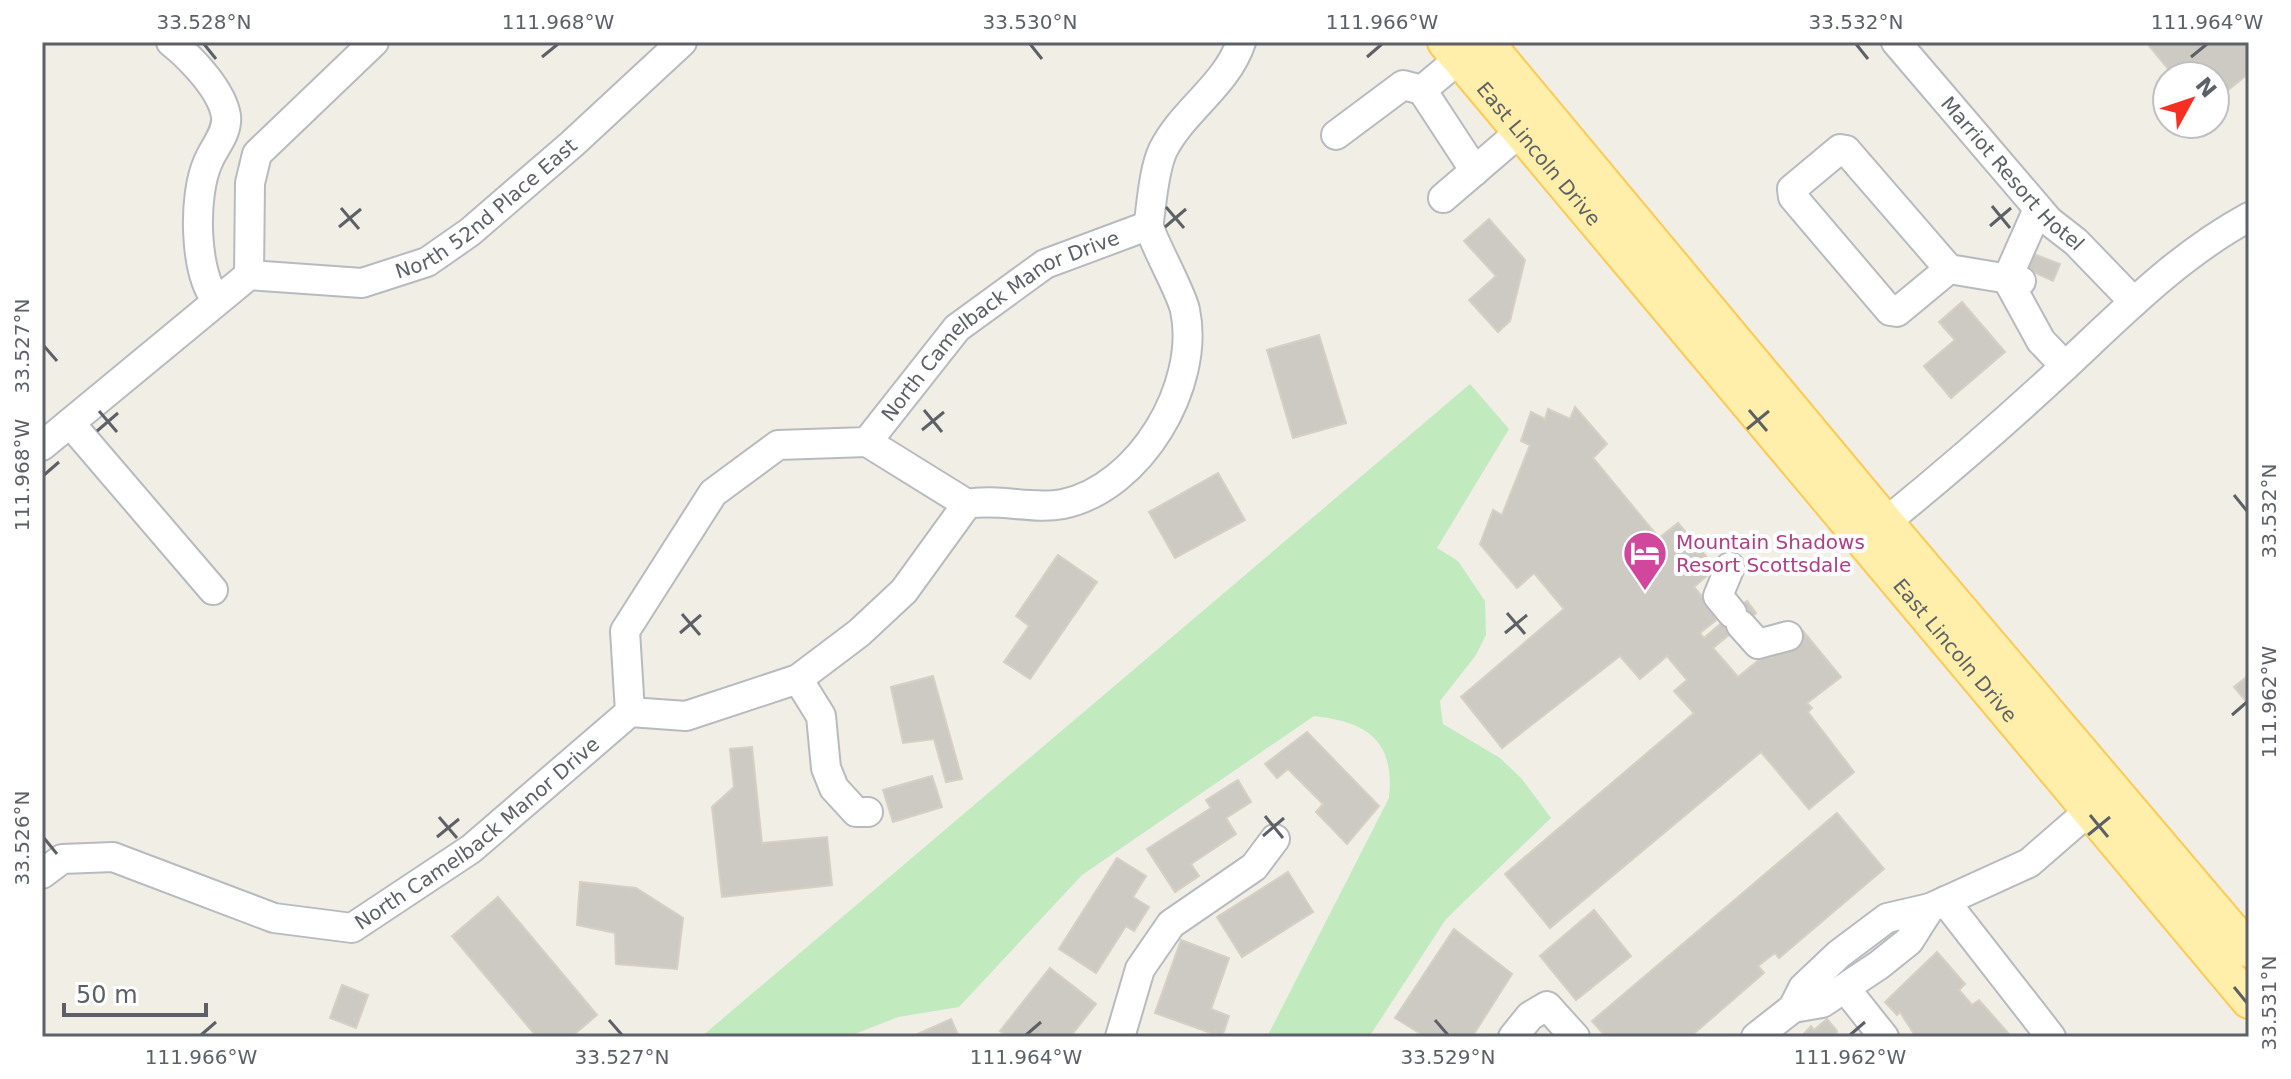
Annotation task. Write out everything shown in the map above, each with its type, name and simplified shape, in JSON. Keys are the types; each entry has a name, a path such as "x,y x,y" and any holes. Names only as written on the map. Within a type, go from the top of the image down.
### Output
{"main road":[{"name":"East Lincoln Drive","path":"1463,48 1520,132 1574,172 1797,462 2102,799 2249,950"},
{"name":"East Lincoln Drive","path":"1463,48 1917,559 2102,799 2249,1001"},
{"path":"1797,462 1825,473 1892,550 1917,559"}],"street":[{"path":"171,42 215,92 226,117 225,128 205,170 198,217 204,277 216,300"},
{"path":"42,446 249,275 250,183 257,154 292,116 374,42"},
{"name":"North 52nd Place East","path":"249,275 362,283 427,262 470,232 561,154 682,42"},
{"name":"North Camelback Manor Drive","path":"42,874 62,859 113,857 274,918 352,928 471,849 630,712 625,631 713,493 778,445 867,442 967,504 987,500 1061,504 1086,496 1121,474 1167,419 1180,390 1186,359 1185,311 1169,267 1147,226 1162,152 1229,68 1241,42"},
{"name":"Marriot Resort Hotel","path":"1896,42 2044,215 2076,242 2134,302"},
{"path":"1422,90 1463,48"},
{"path":"1336,135 1403,85 1422,90 1475,171"},
{"path":"1443,198 1520,132"},
{"path":"1949,269 1846,150 1840,149 1792,189 1793,197 1890,311 1897,312 1949,269 2021,270"},
{"path":"2044,215 2021,270 2023,314 2041,341 2065,366"},
{"path":"1886,522 1933,484 2134,302 2199,248 2249,217"},
{"name":"North Camelback Manor Drive","path":"867,442 957,328 1045,264 1147,226"},
{"path":"70,423 213,590"},
{"path":"630,712 686,716 798,679 859,633 904,591 967,504"},
{"path":"1730,567 1718,596 1758,644 1788,636"},
{"path":"798,679 821,716 826,768 834,788 856,812 868,812"},
{"path":"1756,1037 1793,1008 1803,988 1839,954 1887,918 1938,904 2029,863 2102,799"},
{"path":"1120,1037 1140,969 1171,924 1254,867 1275,839"},
{"path":"1793,1008 1822,1003 1845,988 1909,941 1938,904"},
{"path":"1938,904 2051,1037"},
{"path":"1845,988 1884,1037"},
{"path":"1513,1037 1530,1016 1547,1006 1575,1037"}],"green space":[{"path":"1470,384 1509,429 1437,548 1458,561 1485,601 1486,635 1476,655 1440,701 1443,724 1500,758 1522,779 1551,818 1446,919 1369,1037 1267,1037 1389,798 1387,762 1374,738 1349,723 1314,716 1082,875 959,1007 898,1017 847,1037 701,1037"}],"building":[{"path":"2146,42 2249,42 2249,73 2231,88 2231,60 2161,60"},
{"path":"1489,219 1525,260 1510,321 1498,332 1469,300 1496,276 1464,241"},
{"path":"2023,250 2060,264 2053,281 2017,264"},
{"path":"1962,302 2005,352 1951,398 1924,366 1955,340 1939,322"},
{"path":"1319,335 1346,423 1293,438 1267,350"},
{"path":"1575,407 1607,444 1593,458 1659,538 1678,523 1716,568 1694,587 1720,617 1700,633 1704,638 1747,601 1756,613 1713,648 1738,677 1766,654 1771,658 1803,631 1841,677 1807,703 1812,708 1808,712 1854,772 1809,809 1761,752 1550,928 1505,874 1694,713 1674,691 1687,680 1667,656 1640,679 1620,656 1502,748 1461,697 1564,609 1534,573 1517,588 1480,544 1493,510 1502,515 1530,445 1521,441 1531,412 1545,419 1548,409 1570,419"},
{"path":"1218,473 1245,520 1175,558 1149,512"},
{"path":"1058,555 1097,582 1030,679 1004,662 1029,626 1016,616"},
{"path":"2249,675 2249,705 2234,687"},
{"path":"933,676 962,779 946,782 934,739 903,743 891,687"},
{"path":"1307,732 1379,806 1347,844 1316,812 1323,804 1288,769 1277,778 1265,764"},
{"path":"752,747 762,843 827,837 832,885 722,897 712,807 734,787 730,749"},
{"path":"932,776 942,807 893,822 883,790"},
{"path":"1238,780 1251,802 1226,818 1236,834 1191,864 1199,876 1175,892 1147,849 1211,808 1206,800"},
{"path":"1837,813 1884,869 1779,958 1775,953 1758,966 1764,973 1690,1037 1606,1037 1592,1021"},
{"path":"1117,858 1146,876 1133,897 1149,907 1134,931 1126,926 1096,973 1059,949"},
{"path":"1288,872 1313,912 1242,957 1217,917"},
{"path":"580,882 636,888 683,918 677,969 616,964 615,933 577,925"},
{"path":"498,897 597,1015 571,1037 537,1037 452,936"},
{"path":"1594,910 1631,956 1576,1000 1540,956"},
{"path":"1454,929 1512,974 1472,1037 1426,1037 1395,1018"},
{"path":"1181,940 1229,958 1211,1009 1229,1016 1222,1037 1155,1013"},
{"path":"1937,952 1965,984 1959,990 1972,1005 1979,1000 2009,1034 2005,1037 1916,1037 1900,1012 1897,1015 1885,1002"},
{"path":"1050,968 1096,1004 1070,1037 1008,1037 1000,1031"},
{"path":"342,985 368,995 356,1028 330,1018"},
{"path":"951,1019 959,1037 911,1037"},
{"path":"1827,1019 1837,1031 1836,1037 1801,1037 1811,1026 1814,1030"}],"place":[{"name":"Mountain Shadows Resort Scottsdale","path":"1645,592"}]}
